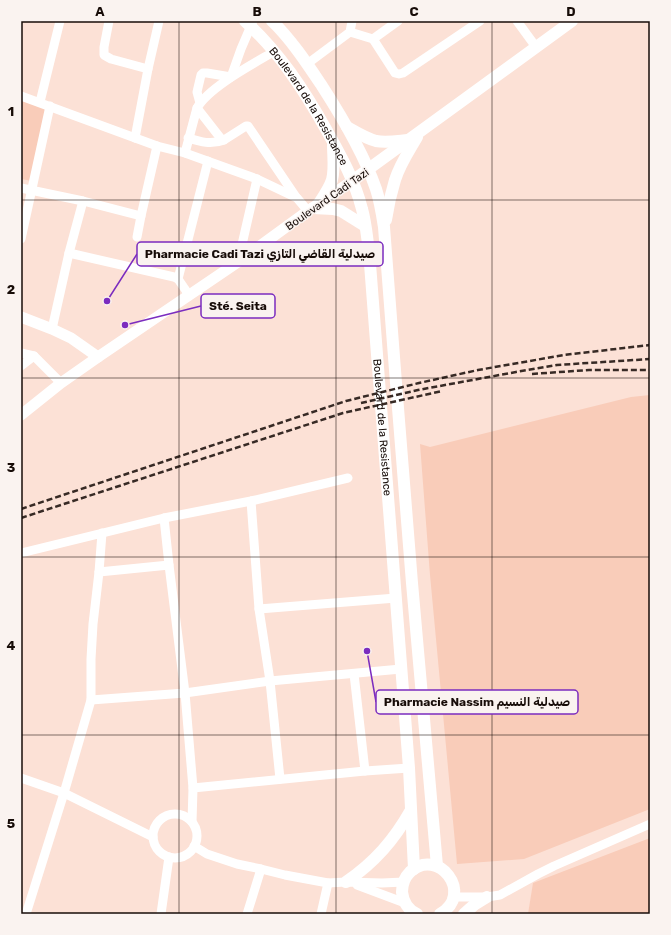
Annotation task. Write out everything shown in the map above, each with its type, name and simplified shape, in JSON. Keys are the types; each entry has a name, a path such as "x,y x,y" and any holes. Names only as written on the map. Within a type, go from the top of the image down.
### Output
{"main road":[{"name":"Boulevard de la Resistance","path":"272,21 307,64 346,126 376,188 380,204 384,227 412,583 437,866"},
{"name":"Boulevard Cadi Tazi","path":"352,181 572,21"},
{"name":"Boulevard de la Resistance","path":"249,23 275,51 295,77 313,106 344,162 362,210 369,252 409,768 414,869"},
{"path":"346,126 365,137 376,141 387,142 408,140"},
{"path":"384,227 395,178 419,132"},
{"path":"313,208 329,187 332,179 334,166 333,142"},
{"path":"313,208 341,211 365,226"},
{"path":"348,882 380,854 397,833 411,810"},
{"path":"417,914 405,903 402,889 408,875 414,869 429,865 437,866 444,870 453,882 454,896 447,909 441,914"},
{"path":"464,914 474,905 487,897"}],"street":[{"path":"40,102 60,21"},
{"path":"109,21 104,55 112,59 148,69"},
{"path":"135,138 159,21"},
{"path":"307,64 350,32 352,21"},
{"path":"373,39 398,21"},
{"path":"350,32 373,39 395,73 399,74 403,73 480,21"},
{"path":"517,21 536,47"},
{"path":"231,77 249,23"},
{"path":"198,106 212,91 231,77 275,51"},
{"path":"185,153 198,106 197,92 201,75 203,73 207,73 231,77"},
{"path":"21,96 157,146 185,153 257,179 297,198 313,208"},
{"path":"21,236 50,106"},
{"path":"198,106 222,140 224,140"},
{"path":"188,138 216,143 248,126 297,198"},
{"path":"138,237 141,216 157,146"},
{"path":"178,279 208,161"},
{"path":"238,262 257,179"},
{"name":"Boulevard Cadi Tazi","path":"21,415 98,357 238,262 352,181"},
{"path":"21,188 83,201 141,216"},
{"path":"52,329 69,253 83,201"},
{"path":"69,253 174,277 178,279 189,295"},
{"path":"21,316 71,338 98,357"},
{"path":"21,353 34,356 62,383"},
{"path":"21,366 34,356"},
{"path":"21,553 164,518 251,502 348,478"},
{"path":"251,502 259,609 270,681 280,779"},
{"path":"164,518 185,693 193,788 192,822 195,829 196,839 194,846 184,856 176,858 169,857 160,852 155,845 153,837 157,823 162,818 176,814 186,817 192,822"},
{"path":"26,914 91,700 93,624 102,533"},
{"path":"99,572 169,565"},
{"path":"259,609 396,598"},
{"path":"91,700 185,693 270,681 401,669"},
{"path":"354,674 365,770"},
{"path":"193,788 365,770 409,768"},
{"path":"21,778 64,793 153,837"},
{"path":"454,896 487,897 500,895 554,866 650,824"},
{"path":"194,846 207,854 237,864 328,883 404,882"},
{"path":"161,914 169,857"},
{"path":"248,914 261,869"},
{"path":"348,882 405,903"},
{"path":"321,914 328,883"}],"shaded area":[{"path":"21,100 49,110 32,181 21,179"},
{"path":"650,395 650,809 524,859 457,864 430,575 420,444 430,447 631,397"},
{"path":"650,838 650,914 528,914 533,883"}],"railway":[{"path":"21,509 346,401 478,370 564,355 650,345"},
{"path":"361,403 418,390 557,365 650,359"},
{"path":"532,374 589,370 650,370"},
{"path":"21,518 343,413 442,391"}],"place":[{"name":"Pharmacie Cadi Tazi صيدلية القاضي التازي","path":"107,301"},
{"name":"Sté. Seita","path":"125,325"},
{"name":"Pharmacie Nassim صيدلية النسيم","path":"367,651"}]}
